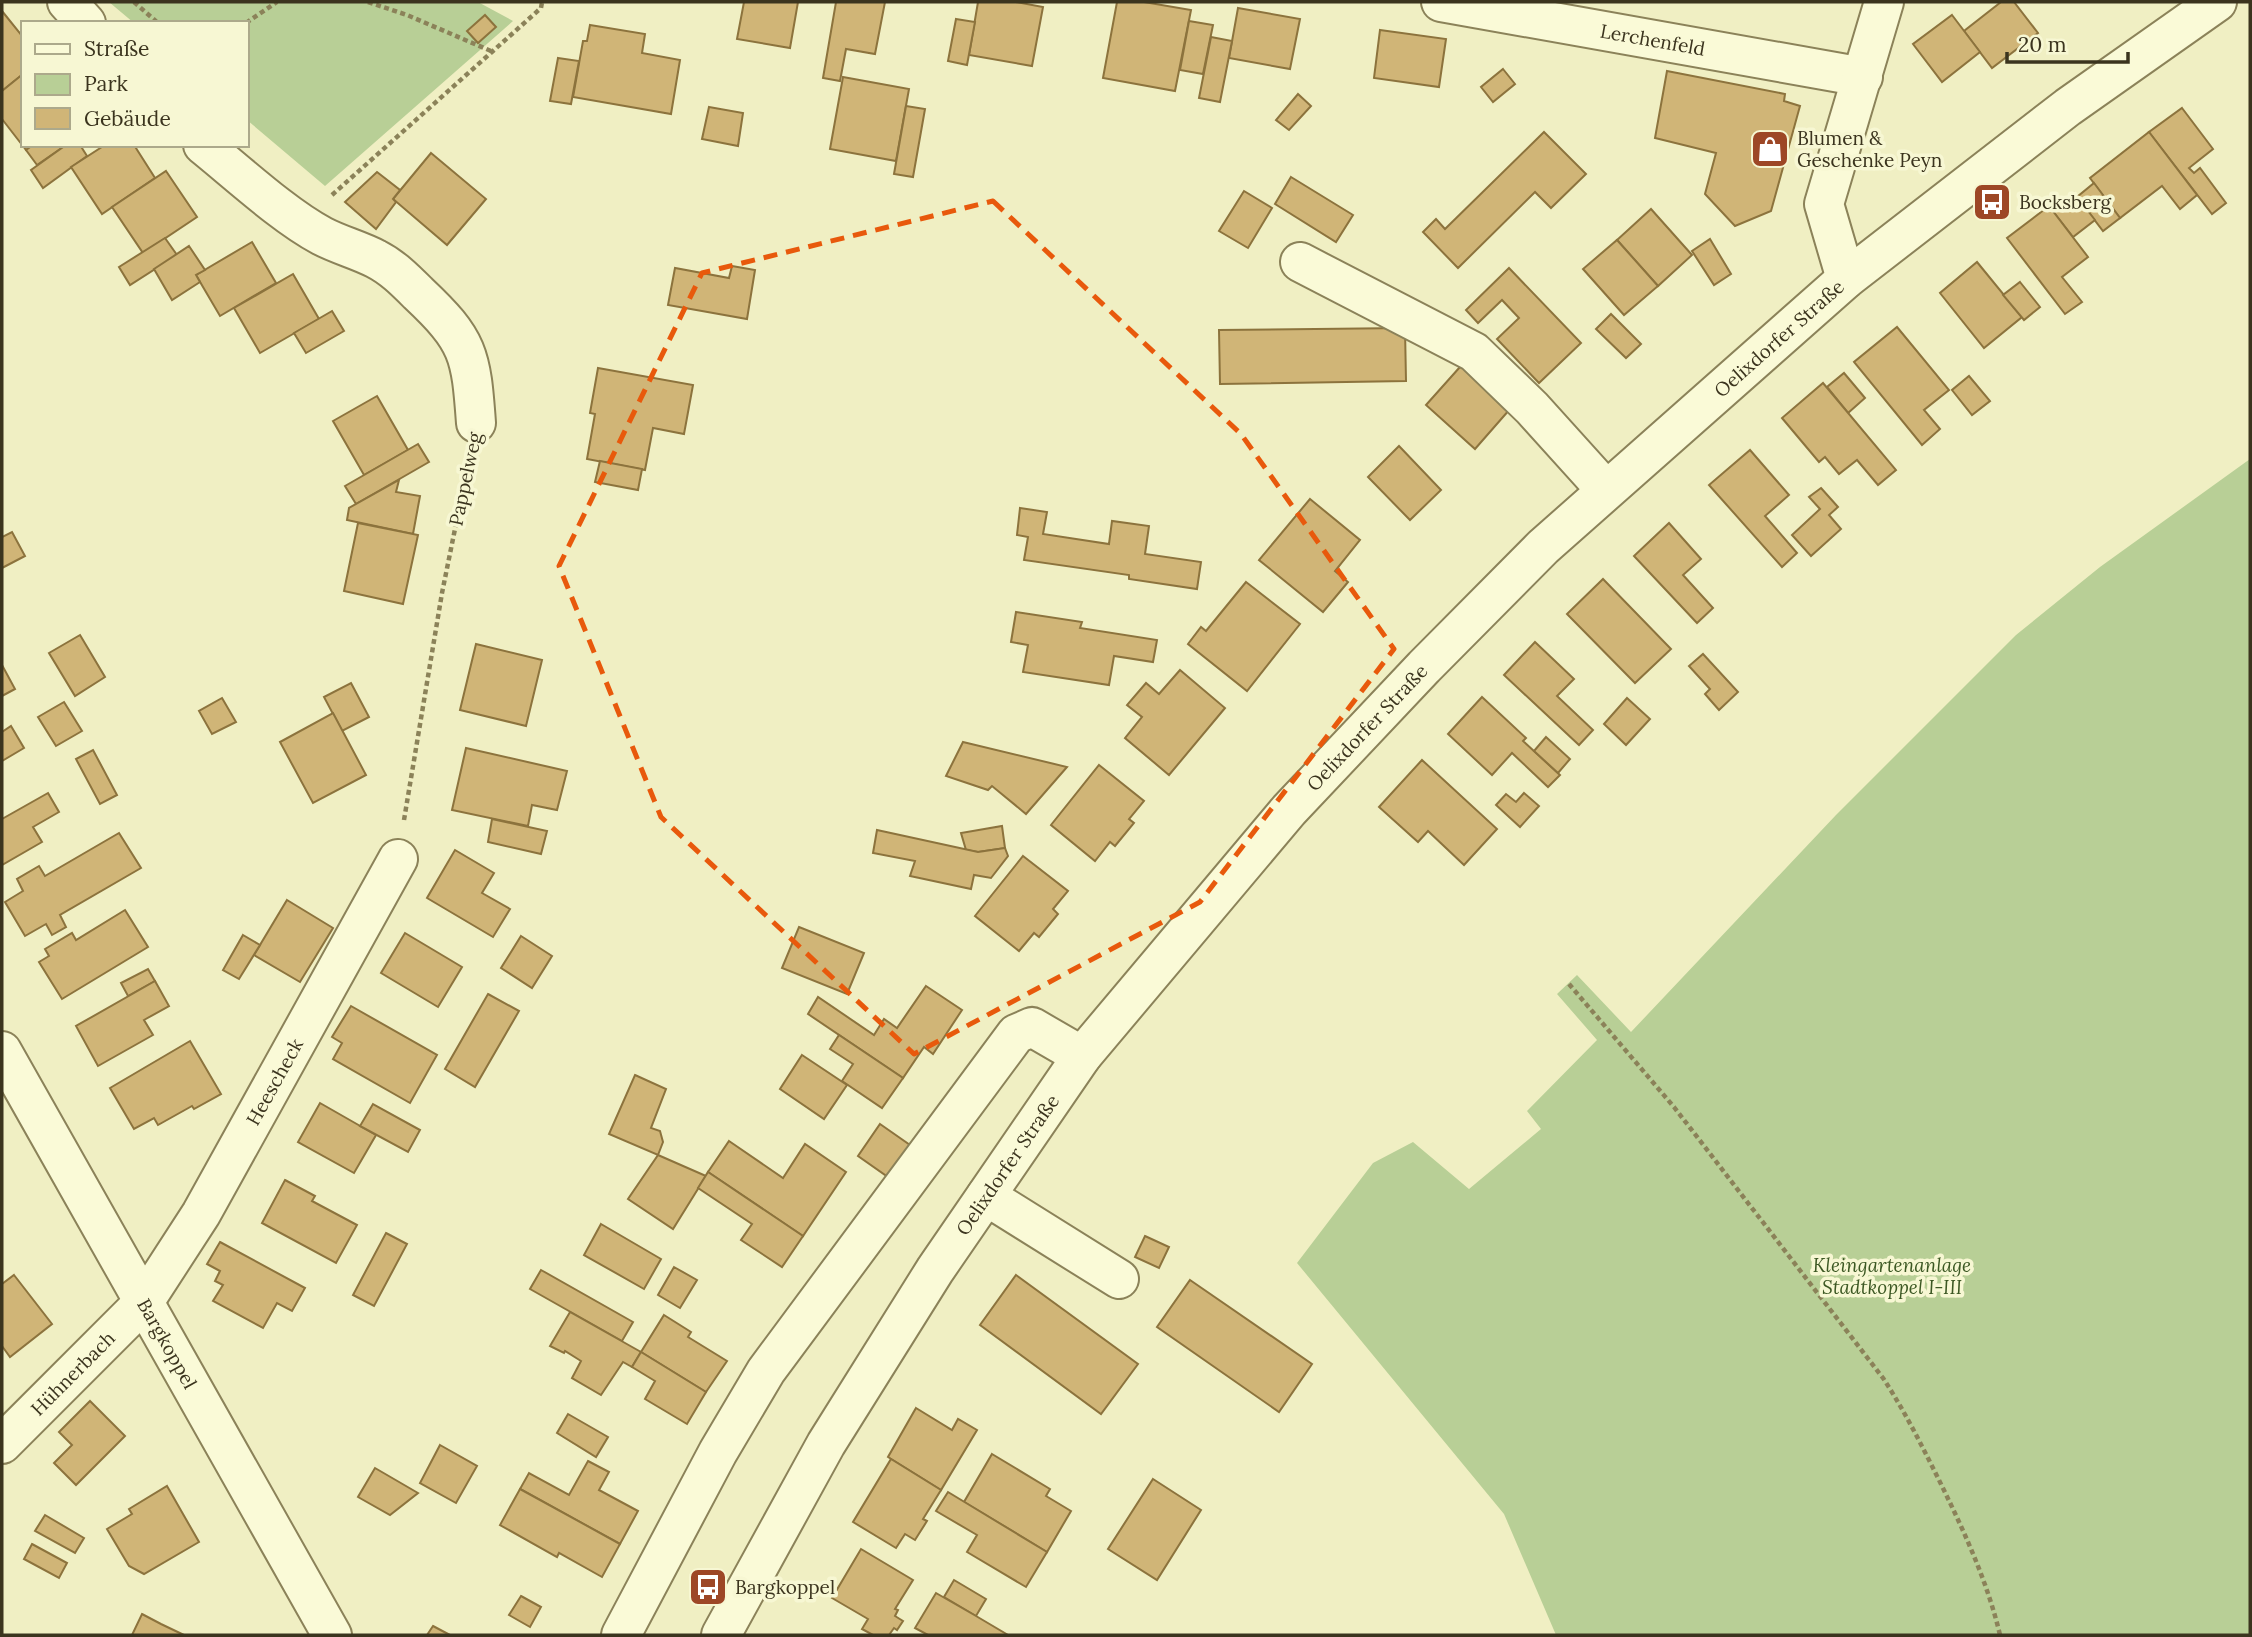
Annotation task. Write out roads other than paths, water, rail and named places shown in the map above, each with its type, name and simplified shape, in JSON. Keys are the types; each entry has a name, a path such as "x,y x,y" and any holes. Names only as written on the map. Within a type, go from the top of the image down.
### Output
{"street":[{"path":"67,2 84,21"},
{"name":"Lerchenfeld","path":"1441,2 1863,77"},
{"path":"1846,279 1824,204 1884,2"},
{"name":"Oelixdorfer Straße","path":"721,1635 826,1444 934,1270 1082,1056 1289,810 1543,547 1846,279 2068,107 2217,2"},
{"name":"Pappelweg","path":"206,147 298,221 395,271 447,320 462,341 472,373 477,423"},
{"path":"1300,262 1474,352 1532,408 1606,490"},
{"name":"Heescheck","path":"144,1302 201,1214 398,859"},
{"path":"621,1635 718,1452 766,1371 1016,1034 1032,1027 1082,1056"},
{"name":"Bargkoppel","path":"2,1051 332,1635"},
{"path":"986,1196 1119,1279"},
{"name":"Hühnerbach","path":"2,1444 144,1302"}],"place":[{"name":"Blumen & Geschenke Peyn","path":"1770,149"},
{"name":"Bocksberg","path":"1992,202"},
{"name":"Bargkoppel","path":"708,1587"}],"park label":[{"name":"Kleingartenanlage Stadtkoppel I-III","path":"1892,1276"}]}
